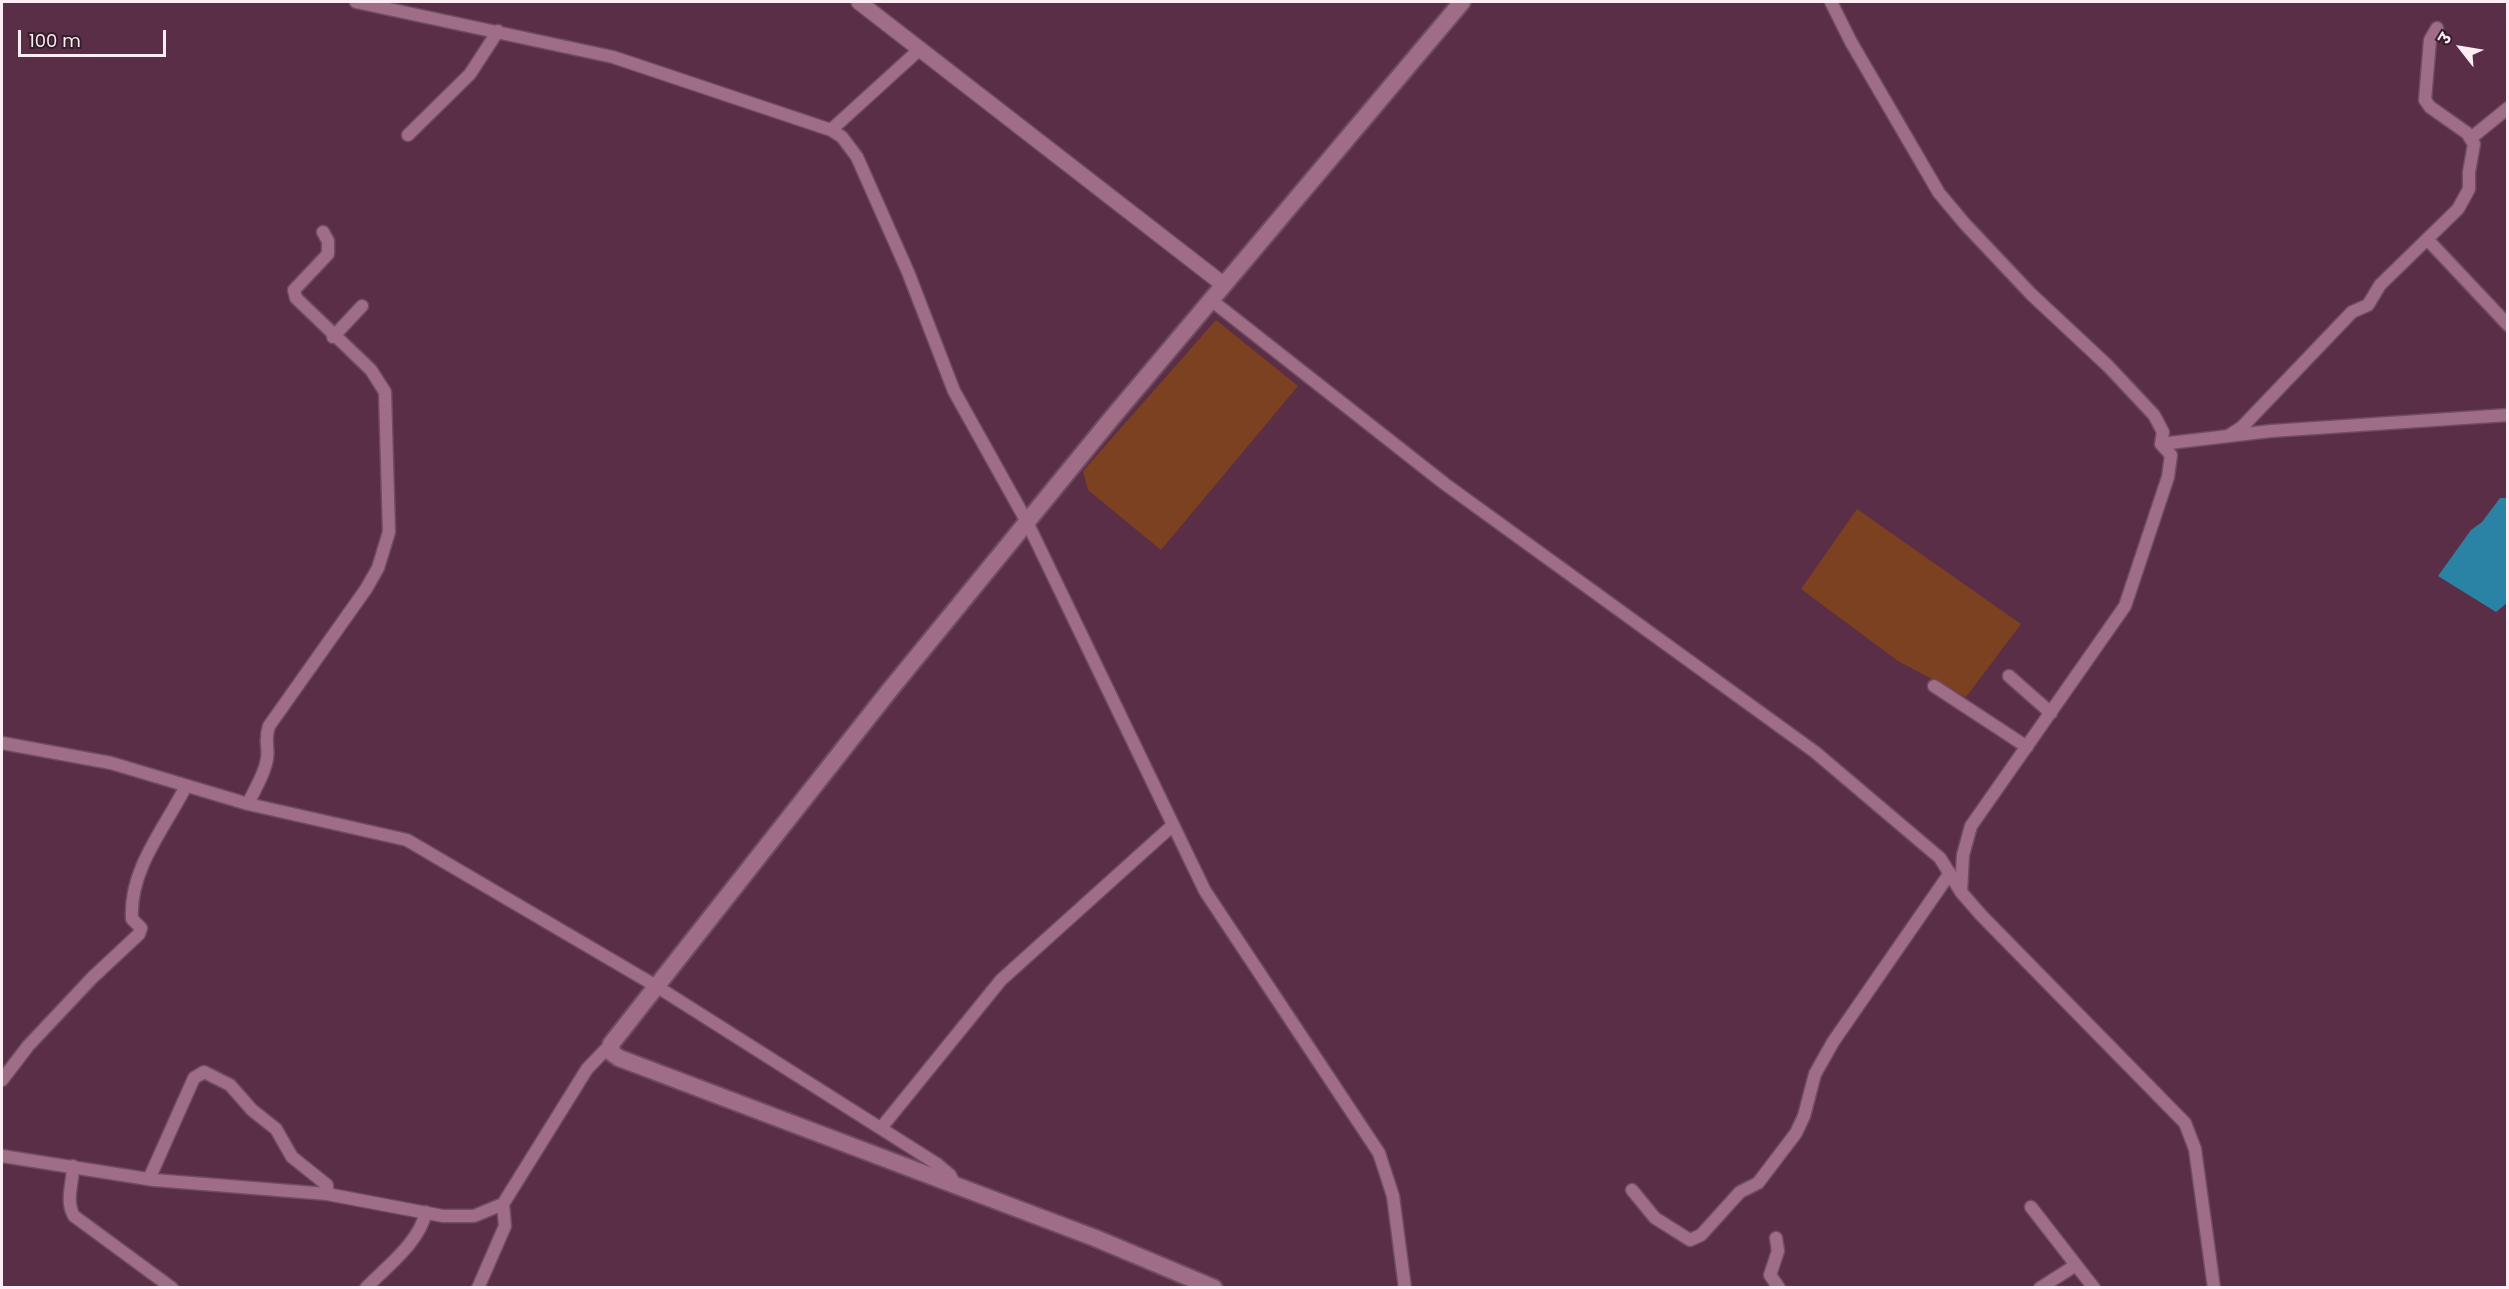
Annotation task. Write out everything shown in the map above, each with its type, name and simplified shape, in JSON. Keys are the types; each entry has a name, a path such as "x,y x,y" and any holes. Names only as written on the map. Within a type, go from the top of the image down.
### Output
{"main road":[{"path":"1214,1287 1095,1238 619,1058 612,1053 611,1044 1027,522 1462,2"}],"street":[{"path":"356,2 613,57 831,129 842,137 857,157 908,272 954,391 1027,522 1205,891 1374,1145 1393,1196 1405,1287"},
{"path":"859,2 1224,285"},
{"path":"1831,2 1851,42 1939,193 2031,294 2108,366 2154,415 2163,432 2161,444"},
{"path":"2228,436 2242,427 2352,312 2367,305 2380,285 2458,209 2467,195 2475,149 2471,138 2425,100 2430,40 2437,28"},
{"path":"408,135 470,74 498,31"},
{"path":"831,129 920,49"},
{"path":"2471,138 2508,108"},
{"path":"248,804 266,764 265,745 269,726 366,589 378,568 389,532 385,392 370,370 333,337 296,298 294,290 328,254 328,241 323,232"},
{"path":"2427,238 2508,325"},
{"path":"1211,300 1445,484 1815,752 1940,858 1961,892 2185,1123 2195,1149 2214,1287"},
{"path":"333,337 362,306"},
{"path":"2161,444 2228,436 2508,415"},
{"path":"1961,892 1963,855 1971,826 2051,713 2130,594 2168,477 2171,455 2161,444"},
{"path":"2009,676 2051,713"},
{"path":"1934,686 2027,747"},
{"path":"2,743 111,763 248,804 406,840 656,986 943,1168 955,1185"},
{"path":"2,1080 28,1046 139,934 141,928 132,919 134,888 146,857 186,786"},
{"path":"881,1128 1001,980 1173,825"},
{"path":"1632,1190 1649,1212 1683,1238 1695,1240 1740,1192 1758,1183 1796,1133 1804,1116 1819,1065 1874,981 1950,873"},
{"path":"2,1156 150,1179 327,1194 457,1217 474,1216 503,1204 587,1068 611,1044"},
{"path":"150,1179 194,1078 204,1072 230,1085 252,1110 276,1129 292,1157 327,1185 327,1194"},
{"path":"73,1166 74,1182 69,1203 74,1216 172,1287"},
{"path":"478,1287 505,1226 503,1204"},
{"path":"2031,1207 2094,1287"},
{"path":"366,1287 423,1226 426,1212"},
{"path":"1776,1238 1778,1251 1770,1275 1779,1287"},
{"path":"2040,1287 2076,1265"}],"shaded area":[{"path":"1216,320 1298,386 1161,550 1088,490 1083,471"},
{"path":"1857,509 2021,624 1966,697 1898,661 1801,589"}],"water":[{"path":"2500,498 2507,498 2508,602 2496,612 2438,576 2471,530 2482,522"}]}
